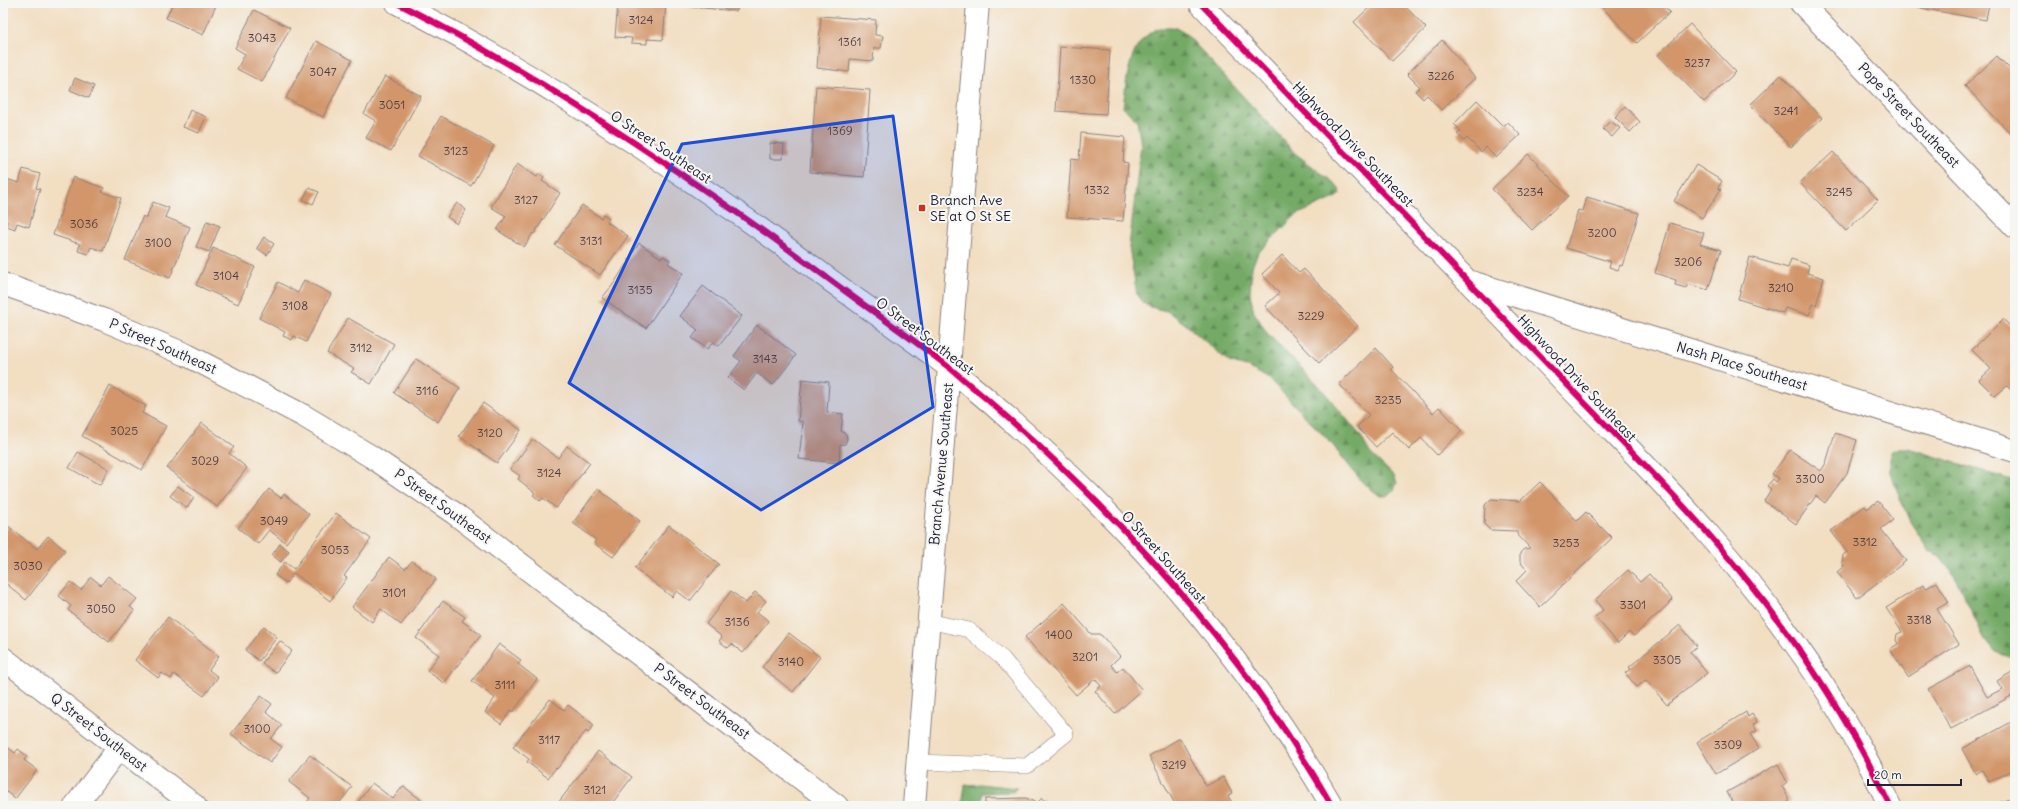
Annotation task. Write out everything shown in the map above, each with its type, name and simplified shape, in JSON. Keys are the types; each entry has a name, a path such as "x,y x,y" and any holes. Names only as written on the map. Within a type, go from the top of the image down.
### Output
{"street":[{"name":"O Street Southeast","path":"397,3 532,78 648,151 788,249 949,368 1004,415 1078,483 1166,576 1225,647 1262,696 1305,760 1332,806"},
{"name":"Branch Avenue Southeast","path":"914,806 978,3"},
{"name":"Highwood Drive Southeast","path":"1200,3 1470,282 1708,533 1746,578 1822,684 1853,736 1890,806"},
{"name":"Pope Street Southeast","path":"1801,3 2015,227"},
{"name":"Nash Place Southeast","path":"1470,282 2015,451"},
{"name":"P Street Southeast","path":"3,284 104,320 187,355 304,416 372,457 449,509 837,806"},
{"name":"Q Street Southeast","path":"3,658 195,806"},
{"path":"75,806 119,748"}],"lane":[{"path":"917,762 1027,766 1066,734 1003,659 969,630 928,621"}],"highlighted area":[{"path":"893,116 933,407 761,510 569,383 682,144"}],"green space":[{"path":"1159,28 1176,28 1186,34 1296,154 1333,182 1339,189 1340,194 1335,198 1296,215 1258,253 1252,267 1250,293 1254,312 1267,333 1320,387 1360,435 1370,453 1394,476 1397,483 1394,490 1388,496 1380,496 1362,482 1331,443 1269,379 1250,368 1229,362 1184,323 1167,311 1150,307 1143,303 1137,295 1129,247 1141,145 1137,121 1123,107 1128,73 1135,51 1149,34"},
{"path":"1899,448 1908,448 2015,481 2015,659 1995,652 1984,638 1954,575 1939,556 1929,551 1909,520 1890,473 1890,452"},
{"path":"980,784 1017,788 1013,792 982,793 981,806 962,806 965,785"}],"building":[{"path":"173,3 217,3 203,35 166,18"},
{"path":"618,3 666,3 663,40 647,39 647,44 631,43 632,38 615,37"},
{"path":"692,3 738,3 737,11 691,7"},
{"path":"1374,3 1402,3 1426,28 1392,61 1354,22"},
{"path":"1598,3 1661,3 1670,12 1637,43"},
{"path":"1905,3 1989,3 1986,20 1904,5"},
{"path":"254,10 290,28 262,82 237,69 245,54 235,48"},
{"path":"821,16 876,20 875,35 883,36 881,48 874,48 873,61 850,59 849,72 817,68"},
{"path":"1690,24 1736,72 1704,102 1658,55"},
{"path":"1442,40 1475,78 1441,110 1427,95 1423,99 1415,91 1420,87 1407,74"},
{"path":"316,41 352,60 323,117 286,98"},
{"path":"1060,47 1110,50 1106,114 1056,111"},
{"path":"1997,56 2015,74 2015,130 2011,134 1965,86"},
{"path":"1781,75 1822,118 1791,147 1750,105"},
{"path":"385,76 421,96 391,151 366,138 376,121 364,114"},
{"path":"75,78 94,86 89,98 70,90"},
{"path":"816,86 870,90 864,177 810,172"},
{"path":"1477,100 1503,126 1508,122 1520,135 1496,158 1485,147 1481,152 1467,138 1464,141 1457,134 1461,131 1454,124"},
{"path":"1625,106 1640,122 1630,132 1615,117"},
{"path":"190,110 206,117 199,133 183,127"},
{"path":"441,116 494,146 471,186 418,156"},
{"path":"1610,121 1620,128 1612,137 1603,129"},
{"path":"1081,133 1125,137 1123,162 1128,163 1123,221 1067,217 1071,159 1079,160"},
{"path":"770,143 784,144 783,159 770,159"},
{"path":"1833,152 1878,200 1846,231 1800,183"},
{"path":"1528,154 1568,196 1532,230 1492,189"},
{"path":"517,164 537,177 539,174 544,178 542,181 560,193 524,247 497,230 506,216 491,207"},
{"path":"1696,165 1722,181 1718,188 1721,189 1702,218 1674,201"},
{"path":"23,169 40,174 36,188 40,189 29,227 17,223 15,229 6,226 7,221 3,220 3,178 19,183"},
{"path":"73,177 104,188 102,192 121,198 103,251 91,247 88,254 78,251 80,244 53,235"},
{"path":"309,188 319,192 313,204 303,200"},
{"path":"1587,197 1639,213 1622,266 1620,265 1618,270 1609,267 1611,262 1566,248 1578,210 1583,211"},
{"path":"153,202 169,208 165,217 190,227 170,278 125,260 143,216 146,218"},
{"path":"457,203 466,210 457,224 447,217"},
{"path":"582,205 601,218 603,214 609,218 607,222 628,236 600,275 555,245"},
{"path":"207,221 220,226 209,252 196,247"},
{"path":"1670,223 1704,233 1700,244 1721,250 1708,290 1688,284 1686,288 1675,285 1676,280 1655,273"},
{"path":"264,237 274,244 267,255 257,248"},
{"path":"639,243 661,258 663,256 670,260 668,263 683,273 646,328 602,298 615,282"},
{"path":"213,248 255,267 238,304 196,285"},
{"path":"1282,255 1299,273 1304,269 1358,326 1319,363 1265,306 1279,293 1262,274"},
{"path":"1750,257 1788,268 1791,259 1809,265 1807,273 1824,278 1816,305 1813,304 1809,315 1785,308 1783,313 1738,299"},
{"path":"304,280 331,294 306,342 294,336 292,340 283,336 285,332 259,318 278,282 298,293"},
{"path":"703,286 742,316 719,346 713,342 707,349 692,338 698,330 680,316"},
{"path":"348,318 394,344 371,384 351,372 354,369 327,353"},
{"path":"2003,319 2015,331 2015,394 2007,386 1995,396 1979,380 1991,369 1972,350"},
{"path":"757,325 796,355 773,385 757,373 744,390 728,378 741,361 734,356"},
{"path":"1376,348 1393,367 1391,369 1433,413 1439,407 1462,431 1437,455 1421,438 1409,450 1392,432 1376,447 1357,427 1369,415 1339,384"},
{"path":"416,359 460,388 438,422 394,393"},
{"path":"802,379 829,382 827,412 843,414 841,431 846,434 847,439 845,444 840,445 839,463 799,459 803,422 798,421"},
{"path":"110,386 146,406 142,413 166,426 142,470 82,436"},
{"path":"483,403 521,430 497,463 459,436"},
{"path":"202,423 234,447 229,453 247,468 217,507 167,468"},
{"path":"1835,433 1857,440 1847,473 1825,503 1816,496 1796,524 1764,501 1771,489 1767,486 1773,479 1776,482 1779,478 1772,474 1790,450 1821,471 1826,463"},
{"path":"533,439 558,458 567,446 590,463 556,508 543,498 540,501 533,495 535,493 518,479 520,476 510,469"},
{"path":"78,452 109,469 100,485 69,468"},
{"path":"1540,482 1577,521 1586,512 1612,538 1540,607 1516,581 1527,570 1520,562 1520,553 1524,549 1530,548 1517,534 1517,531 1490,530 1484,524 1485,505 1491,499 1520,501"},
{"path":"178,486 194,498 187,508 170,496"},
{"path":"269,489 281,498 284,494 309,514 286,543 269,530 258,544 238,528"},
{"path":"598,489 640,521 613,557 594,543 596,540 573,523"},
{"path":"1878,501 1893,520 1881,529 1906,561 1857,598 1837,572 1844,566 1842,563 1843,555 1847,552 1831,531 1865,506 1867,509"},
{"path":"336,513 371,539 344,576 347,578 330,601 294,573 286,583 275,575 285,562 294,569"},
{"path":"669,525 719,564 690,601 677,591 672,597 635,568"},
{"path":"8,526 37,549 48,536 65,550 26,600 3,581 3,532"},
{"path":"280,544 289,551 281,562 272,555"},
{"path":"389,557 405,569 412,561 436,579 401,625 381,609 372,622 352,607"},
{"path":"1628,570 1640,582 1649,574 1673,600 1634,636 1629,632 1618,643 1595,617 1603,610 1595,600"},
{"path":"108,576 137,599 130,607 134,610 109,642 68,610 71,606 59,596 70,582 81,590 91,577 101,585"},
{"path":"1937,582 1949,602 1937,609 1959,644 1908,677 1890,649 1898,644 1896,640 1897,634 1902,632 1886,608 1923,585 1925,589"},
{"path":"731,591 746,603 755,592 766,601 757,612 769,621 743,653 732,644 728,648 719,641 722,637 706,624"},
{"path":"443,601 465,617 462,621 481,635 444,683 427,671 439,655 416,638"},
{"path":"1064,603 1091,634 1099,634 1102,636 1120,656 1111,665 1117,672 1123,667 1142,690 1115,714 1095,691 1101,686 1095,679 1076,695 1025,637"},
{"path":"168,617 219,656 209,670 218,677 204,696 174,674 171,679 162,673 158,678 135,660"},
{"path":"1680,625 1697,646 1690,652 1707,673 1667,705 1646,680 1637,687 1625,673 1631,669 1629,667"},
{"path":"264,626 277,637 259,661 245,650"},
{"path":"789,633 820,657 793,692 762,667"},
{"path":"280,641 292,651 275,673 262,663"},
{"path":"499,644 521,660 518,664 537,679 513,712 511,710 501,724 485,712 495,698 472,681"},
{"path":"1970,666 1987,697 2002,689 1997,681 2015,670 2015,694 1951,729 1928,689"},
{"path":"261,696 272,704 266,712 282,725 271,739 282,747 270,763 231,734"},
{"path":"550,699 564,710 568,705 594,725 588,733 586,731 557,769 556,768 548,778 527,762 529,759 513,747"},
{"path":"1746,712 1748,717 1752,714 1757,722 1753,725 1757,731 1750,734 1759,748 1716,774 1697,742"},
{"path":"2015,720 2015,769 1989,782 1982,770 1976,774 1962,749"},
{"path":"1180,738 1206,786 1223,777 1232,793 1228,796 1234,806 1176,806 1149,756"},
{"path":"3,743 15,753 18,749 27,756 24,760 37,770 15,799 3,789"},
{"path":"598,751 632,777 610,806 562,806 558,803"},
{"path":"310,755 352,787 337,806 313,806 307,802 310,798 289,782"},
{"path":"1778,764 1787,782 1782,786 1790,801 1781,806 1734,806 1727,792"},
{"path":"372,783 393,799 403,786 424,802 421,806 355,806"},
{"path":"2015,797 2015,806 1989,806"},
{"path":"1026,798 1037,803 1042,798 1049,806 985,806 985,799"}],"cycle path":[{"path":"397,3 533,78 664,162 763,231 918,343 1006,416 1112,517 1208,626 1253,684 1294,744 1332,806"},
{"path":"1200,3 1653,474 1710,536 1762,599 1786,631 1832,699 1872,770 1890,806"}],"place":[{"name":"Branch Ave SE at O St SE","path":"922,208"}]}
